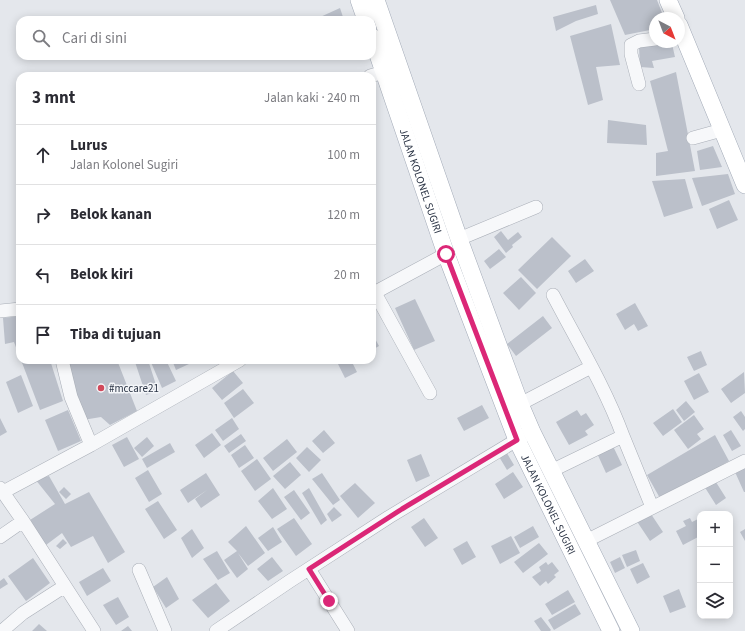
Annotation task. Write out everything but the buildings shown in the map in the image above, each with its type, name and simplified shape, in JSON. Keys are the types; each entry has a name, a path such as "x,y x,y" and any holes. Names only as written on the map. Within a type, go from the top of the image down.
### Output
{"main road":[{"path":"360,0 365,16"},
{"path":"376,0 445,225 459,239 520,404 532,432 631,631"},
{"path":"668,0 673,12"},
{"path":"685,44 745,185"},
{"name":"JALAN KOLONEL SUGIRI","path":"375,60 377,74 445,225 446,254 517,440 611,631"}],"street":[{"path":"639,84 631,54 631,45 639,41 649,39"},
{"path":"693,138 722,130"},
{"path":"459,239 536,207"},
{"path":"376,291 446,254"},
{"path":"553,295 616,417 652,507"},
{"path":"376,298 430,393"},
{"path":"0,311 16,309"},
{"path":"63,364 70,397 91,445"},
{"path":"94,631 2,490 91,445 233,364"},
{"path":"520,404 591,367"},
{"path":"216,631 389,517 532,432"},
{"path":"551,472 623,436"},
{"path":"586,541 745,462"},
{"path":"0,537 23,521"},
{"path":"309,569 348,631"},
{"path":"139,570 165,631"},
{"path":"2,631 23,614 65,586"}],"place":[{"name":"#mccare21","path":"101,388"}],"route":[{"path":"329,601 309,569 389,517 517,440 446,254"}]}
